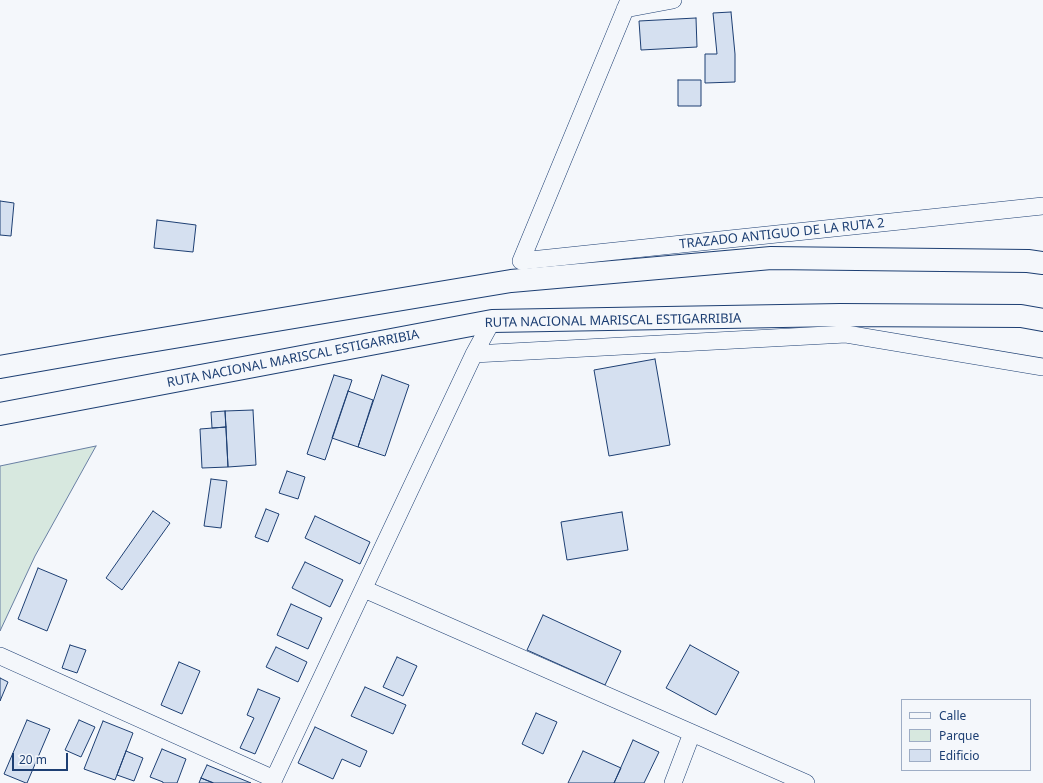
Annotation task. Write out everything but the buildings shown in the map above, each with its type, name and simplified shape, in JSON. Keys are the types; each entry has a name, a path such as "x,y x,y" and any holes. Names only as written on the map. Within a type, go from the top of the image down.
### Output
{"highway":[{"path":"0,367 122,345 511,281 771,258 1028,261 1043,263"},
{"name":"RUTA NACIONAL MARISCAL ESTIGARRIBIA","path":"0,414 492,321 840,316 1021,316 1043,320"}],"street":[{"path":"627,4 673,0"},
{"name":"TRAZADO ANTIGUO DE LA RUTA 2","path":"627,4 521,261 1043,206"},
{"path":"0,656 273,781 474,354 492,321"},
{"path":"474,354 846,334 1043,367"},
{"path":"364,589 806,783"},
{"path":"673,783 692,733"}],"green space":[{"path":"96,446 35,556 0,631 0,466"}]}
